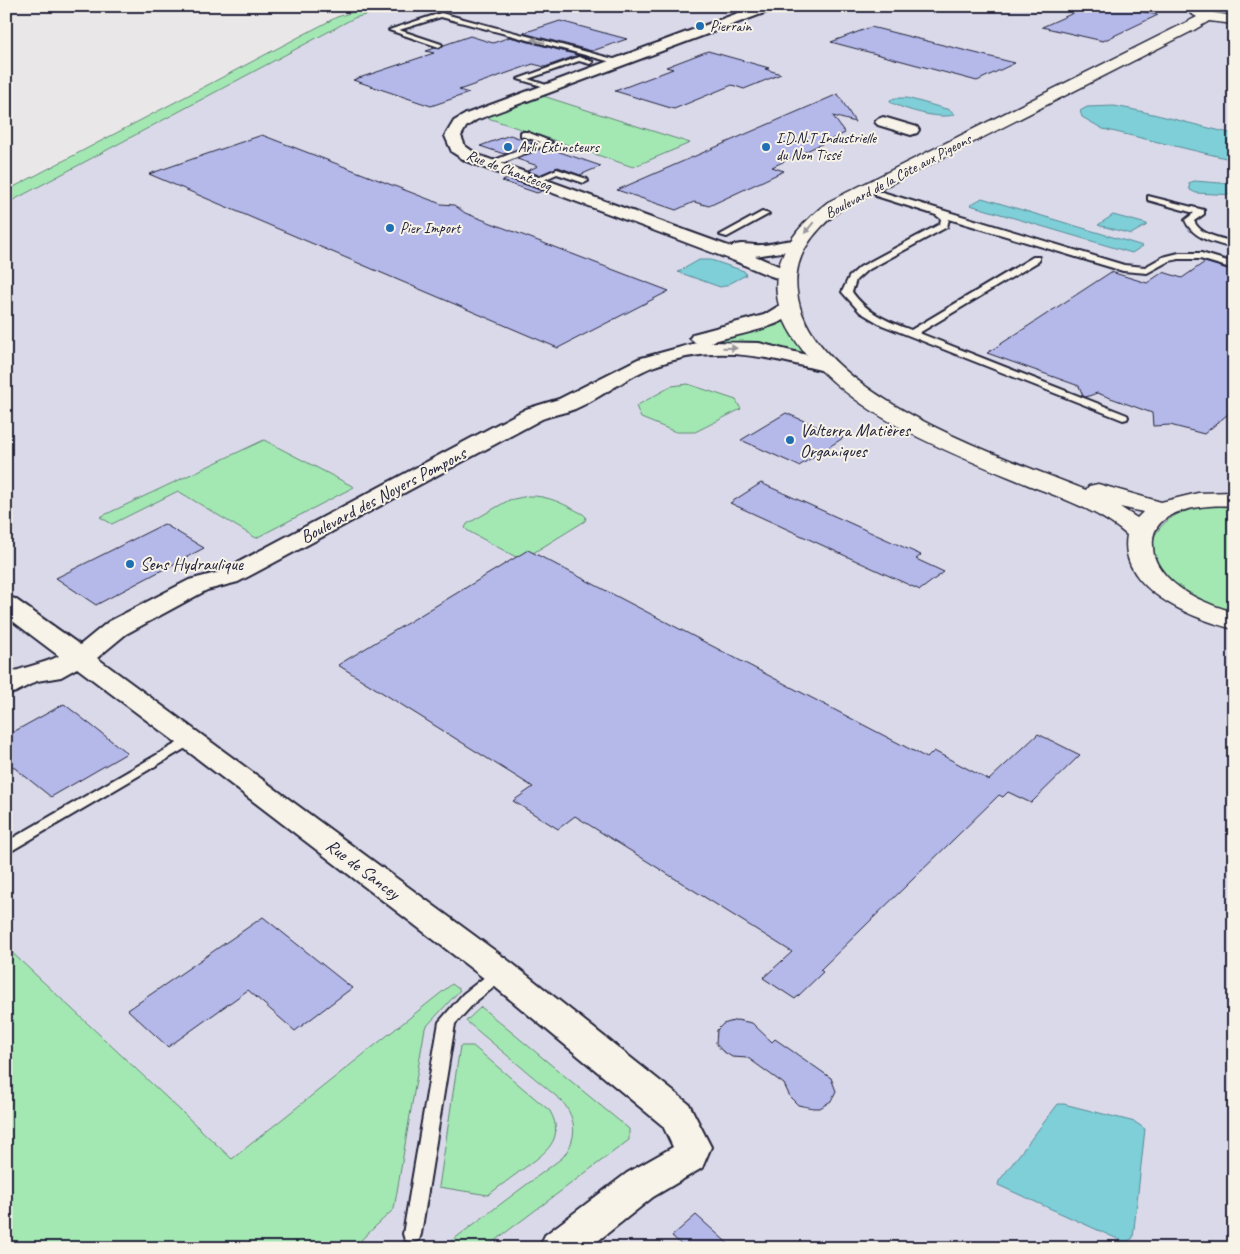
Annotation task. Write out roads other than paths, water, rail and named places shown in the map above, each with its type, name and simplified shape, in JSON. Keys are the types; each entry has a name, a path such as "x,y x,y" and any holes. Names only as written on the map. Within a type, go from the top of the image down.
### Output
{"street":[{"name":"Rue de Chantecoq","path":"770,6 465,120 456,129 453,136 458,149 472,158 646,221 765,266 786,276"},
{"path":"1200,11 1230,20"},
{"name":"Boulevard de la Côte aux Pigeons","path":"1140,533 1129,523 1103,507 965,450 894,414 857,390 828,366 809,345 789,308 786,276 796,245 811,224 834,206 1189,27 1202,20 1200,11"},
{"name":"Boulevard de la Côte aux Pigeons","path":"1163,510 1094,490 951,432 870,386 841,360 813,325 803,294 806,262 814,243 848,210 1198,29 1230,20"},
{"path":"646,221 734,249 760,251 796,245"},
{"name":"Boulevard des Noyers Pompons","path":"537,412 552,397 633,356 753,325 771,319 789,308"},
{"name":"Boulevard des Noyers Pompons","path":"6,686 31,674 139,633 213,594 229,577 537,412 566,404 666,355 715,347 759,349 828,366"},
{"path":"1231,624 1192,606 1164,589 1146,570 1138,550 1140,533 1148,520 1163,510 1193,501 1234,499"},
{"name":"Rue de Sancey","path":"6,604 74,659 191,739 501,973 676,1115 692,1147 689,1157 640,1185 560,1248"},
{"name":"Boulevard des Noyers Pompons","path":"6,705 44,684 74,659"}],"lane":[{"path":"439,45 392,30 441,15 613,64"},
{"path":"566,52 613,64"},
{"path":"550,88 521,79 579,59 613,64"},
{"path":"490,165 548,142 524,134"},
{"path":"534,181 557,171 584,180"},
{"path":"878,194 1123,268 1147,270 1166,258 1179,256 1201,256 1234,266"},
{"path":"1152,198 1201,212 1189,220 1196,230 1213,239 1234,245"},
{"path":"939,213 945,218 944,225 863,269 852,279 848,292 857,306 868,315 1123,417"},
{"path":"724,235 765,214"},
{"path":"912,333 1036,259"},
{"path":"6,849 191,739"},
{"path":"412,1234 447,1022 475,993 501,973"}],"water":[{"path":"907,98 950,110 955,114 941,116 912,111 890,102 890,100"},
{"path":"1114,106 1234,134 1234,160 1103,129 1082,117 1080,111 1087,107"},
{"path":"1194,181 1234,184 1234,195 1196,193 1190,190 1189,183"},
{"path":"982,198 1143,246 1132,253 970,205"},
{"path":"1113,215 1147,225 1131,234 1098,225"},
{"path":"699,260 711,260 744,271 746,275 720,287 678,272"},
{"path":"1058,1104 1135,1122 1145,1129 1133,1238 1128,1241 1122,1241 998,1185 999,1181"}],"place":[{"name":"Pierrain","path":"700,26"},
{"name":"Arli Extincteurs","path":"508,147"},
{"name":"I.D.N.T Industrielle du Non Tissé","path":"766,147"},
{"name":"Pier Import","path":"390,228"},
{"name":"Valterra Matières Organiques","path":"790,440"},
{"name":"Sens Hydraulique","path":"130,564"}]}
